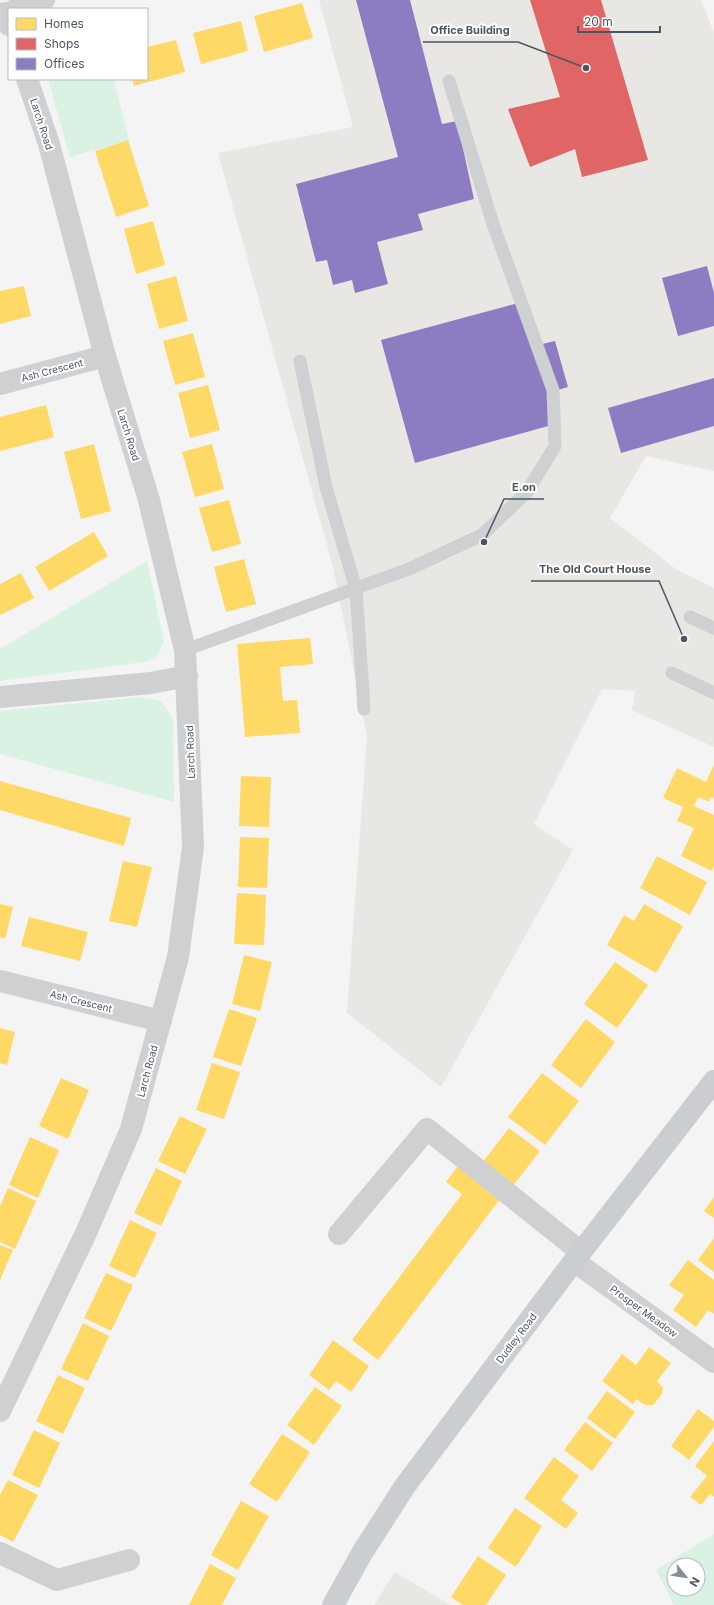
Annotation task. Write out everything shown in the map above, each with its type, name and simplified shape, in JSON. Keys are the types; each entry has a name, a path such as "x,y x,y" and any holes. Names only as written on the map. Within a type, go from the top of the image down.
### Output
{"main road":[{"name":"Dudley Road","path":"333,1605 362,1553 405,1486 577,1256 714,1081"}],"street":[{"path":"23,8 44,0"},
{"name":"Larch Road","path":"0,1411 86,1233 131,1129 178,958 193,847 185,650 149,500 105,356 49,144 27,80"},
{"name":"Ash Crescent","path":"0,384 105,356"},
{"path":"0,697 151,684 187,676"},
{"name":"Ash Crescent","path":"0,981 161,1020"},
{"name":"Prosper Meadow","path":"339,1234 427,1129 577,1256 714,1362"},
{"path":"0,1553 56,1580 129,1560"}],"lane":[{"path":"185,650 409,569 482,535 527,492 555,446 554,390 493,224 449,81"},
{"path":"300,361 326,487 356,589 364,709"},
{"path":"690,617 714,628"},
{"path":"672,673 714,693"}],"shaded area":[{"path":"319,0 701,0 714,33 714,471 646,456 610,518 677,570 714,588 714,747 632,710 635,691 602,689 534,824 573,850 441,1087 347,1013 367,735 333,567 218,153 353,127"},
{"path":"395,1572 450,1605 374,1605"}],"green space":[{"path":"48,80 114,80 129,140 70,157"},
{"path":"147,561 164,642 155,659 144,662 0,681 0,649"},
{"path":"140,697 161,701 173,719 174,802 0,754 0,711"},
{"path":"714,1534 714,1605 674,1605 670,1597 706,1597 706,1557 677,1557"},
{"path":"666,1564 666,1589 656,1570"}],"building: Homes":[{"path":"302,3 313,38 264,52 254,16"},
{"path":"241,21 248,51 201,64 193,33"},
{"path":"176,40 185,72 134,86 132,80 148,80 148,47"},
{"path":"128,140 149,206 116,217 95,151"},
{"path":"153,221 165,265 136,274 124,229"},
{"path":"176,276 188,321 159,329 147,284"},
{"path":"24,286 31,316 0,324 0,291"},
{"path":"193,333 205,377 175,385 163,341"},
{"path":"208,385 220,430 190,438 178,393"},
{"path":"46,405 54,437 0,451 0,417"},
{"path":"94,444 111,511 81,519 64,452"},
{"path":"212,444 224,489 195,497 182,452"},
{"path":"229,500 241,544 212,552 199,508"},
{"path":"94,532 108,556 49,591 35,567"},
{"path":"244,559 256,604 226,612 214,567"},
{"path":"21,573 34,598 0,615 0,584"},
{"path":"310,638 313,664 280,667 283,701 297,700 300,733 245,737 237,644"},
{"path":"714,764 714,798 711,797 709,802 698,797 694,806 714,815 714,866 712,871 681,856 694,828 677,821 683,807 663,798 677,768 706,782"},
{"path":"241,776 271,777 269,827 239,826"},
{"path":"0,781 131,818 124,846 0,810"},
{"path":"240,837 269,838 267,888 238,887"},
{"path":"657,856 707,882 690,915 640,888"},
{"path":"123,861 152,867 137,927 109,921"},
{"path":"237,893 266,895 264,945 234,944"},
{"path":"0,904 13,907 5,939 0,937"},
{"path":"644,904 683,926 656,973 607,945 624,915 634,921"},
{"path":"29,917 88,932 80,961 21,946"},
{"path":"244,955 272,962 260,1011 232,1004"},
{"path":"615,962 648,985 617,1028 584,1004"},
{"path":"229,1009 257,1018 241,1066 213,1057"},
{"path":"586,1019 615,1042 581,1088 551,1065"},
{"path":"0,1028 15,1032 7,1065 0,1063"},
{"path":"212,1063 240,1072 224,1119 196,1110"},
{"path":"542,1073 579,1101 545,1145 508,1117"},
{"path":"61,1078 89,1090 68,1139 39,1126"},
{"path":"180,1116 207,1129 185,1174 158,1161"},
{"path":"509,1128 540,1151 512,1187 482,1163"},
{"path":"30,1137 59,1150 38,1198 9,1185"},
{"path":"457,1167 500,1199 378,1360 352,1340 462,1194 446,1182"},
{"path":"156,1168 182,1181 161,1226 134,1213"},
{"path":"8,1188 36,1201 15,1249 0,1242 0,1206"},
{"path":"714,1197 714,1218 704,1211"},
{"path":"130,1220 157,1233 135,1278 109,1266"},
{"path":"714,1238 714,1272 698,1260"},
{"path":"0,1245 13,1250 0,1280"},
{"path":"688,1260 714,1280 714,1314 708,1310 696,1327 673,1310 684,1295 669,1285"},
{"path":"106,1273 133,1285 111,1331 84,1318"},
{"path":"83,1323 109,1336 88,1381 61,1369"},
{"path":"333,1340 369,1366 351,1392 336,1381 329,1390 309,1375"},
{"path":"649,1347 671,1363 657,1381 663,1388 662,1394 653,1405 645,1405 636,1399 633,1404 602,1381 622,1354 636,1365"},
{"path":"58,1375 85,1388 63,1434 36,1421"},
{"path":"315,1387 342,1406 314,1445 287,1425"},
{"path":"607,1391 635,1412 615,1439 587,1418"},
{"path":"698,1409 714,1421 714,1427 689,1460 671,1446"},
{"path":"585,1422 613,1443 592,1471 564,1450"},
{"path":"34,1430 60,1443 39,1488 12,1475"},
{"path":"282,1434 310,1452 277,1502 249,1484"},
{"path":"714,1441 714,1497 710,1494 701,1505 690,1497 707,1476 695,1466"},
{"path":"554,1457 579,1476 561,1500 578,1513 566,1529 524,1498"},
{"path":"8,1480 38,1495 13,1542 0,1535 0,1495"},
{"path":"241,1501 269,1516 238,1570 211,1555"},
{"path":"515,1508 542,1526 516,1567 488,1548"},
{"path":"478,1556 506,1575 486,1605 463,1605 451,1597"},
{"path":"210,1564 236,1578 222,1605 189,1605"}],"building: Shops":[{"path":"530,0 601,0 648,160 582,177 575,149 530,167 508,109 560,97"}],"building: Offices":[{"path":"356,0 410,0 442,124 457,121 474,199 418,214 423,230 377,242 388,284 355,293 352,280 333,285 327,260 316,262 296,184 398,157"},
{"path":"707,266 714,293 714,326 678,336 662,278"},
{"path":"526,301 538,345 555,341 568,387 551,392 559,423 415,463 381,340"},
{"path":"714,378 714,426 621,453 608,408"}],"place":[{"name":"Office Building","path":"586,68"},
{"name":"E.on","path":"484,542"},
{"name":"The Old Court House","path":"684,639"}]}
